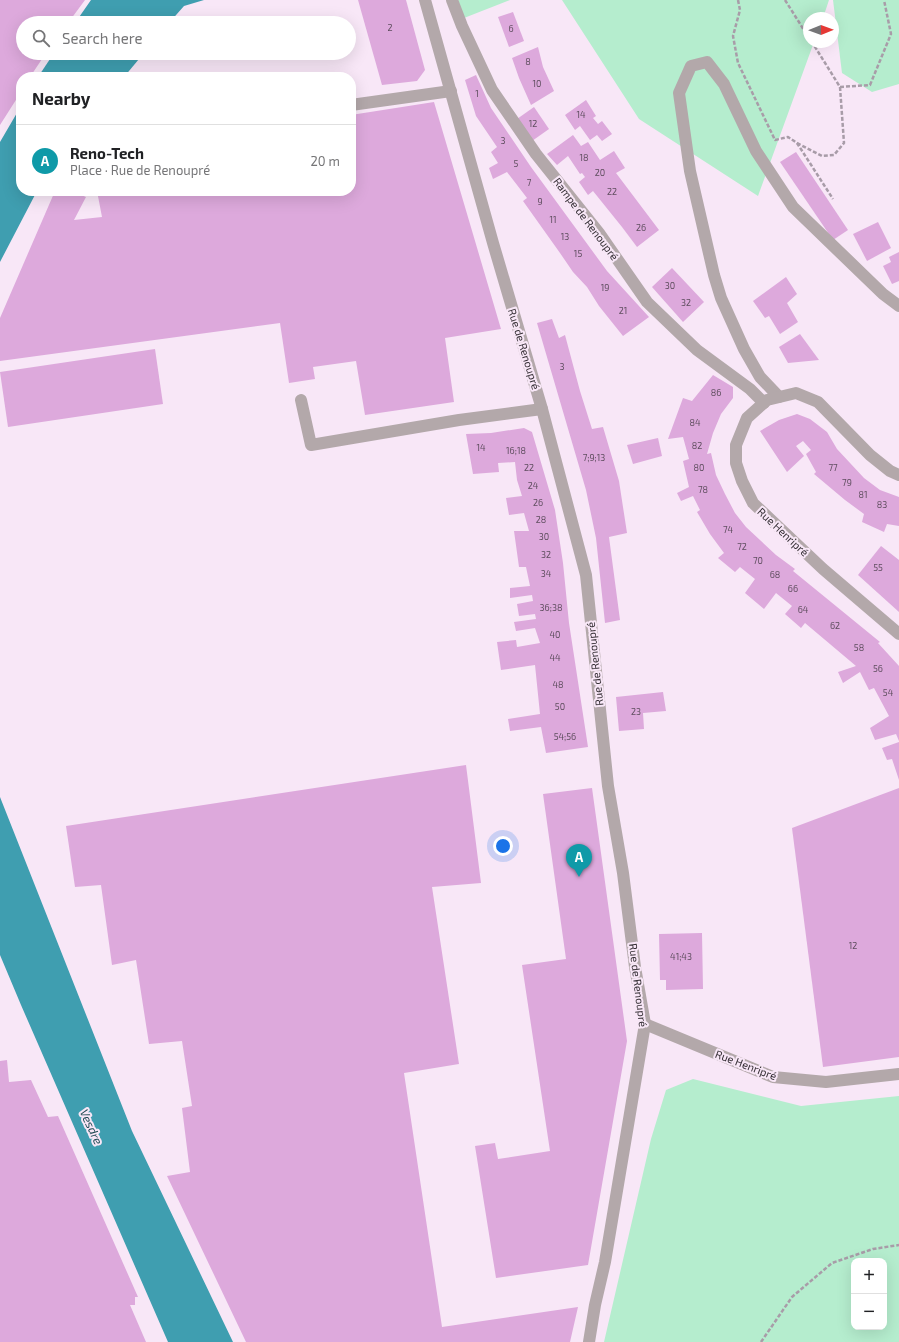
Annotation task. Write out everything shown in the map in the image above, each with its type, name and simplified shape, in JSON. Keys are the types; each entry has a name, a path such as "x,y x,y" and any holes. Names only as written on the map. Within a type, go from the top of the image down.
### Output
{"street":[{"name":"Rue de Renoupré","path":"425,0 493,243 542,409 586,575 608,786 623,873 635,967 645,1024 605,1262 589,1342"},
{"name":"Rampe de Renoupré","path":"452,0 462,26 492,90 536,154 599,233 647,302 697,350 750,389 764,403"},
{"path":"779,397 760,377 744,349 721,298 714,275 690,172 679,93 691,66 707,62 724,84 756,151 792,207 883,294 899,306"},
{"path":"356,104 450,91"},
{"name":"Rue Henripré","path":"899,475 890,471 870,455 818,402 796,393 767,400 747,418 736,445 736,463 742,481 753,504 823,569 899,634"},
{"path":"301,400 311,445 459,420 542,409"},
{"name":"Rue Henripré","path":"645,1024 772,1077 826,1082 899,1074"}],"path":[{"path":"738,0 740,10 733,36 738,63 775,140 788,137 822,156 834,155 844,143 840,87 816,48"},
{"path":"785,0 803,28"},
{"path":"840,87 870,85 891,34 884,0"},
{"path":"797,143 833,199"},
{"path":"762,1342 792,1297 832,1263 873,1249 899,1245"}],"green space":[{"path":"458,0 510,0 464,18"},
{"path":"562,0 829,0 825,12 803,12 803,48 812,48 758,196 639,119"},
{"path":"833,0 899,0 899,84 872,92 842,73 839,48 839,12 834,12"},
{"path":"693,1079 801,1106 899,1096 899,1342 604,1342 651,1139 666,1090"}],"water":[{"path":"91,0 204,0 184,6 175,16 80,16"},
{"path":"49,60 138,60 128,72 41,72"},
{"path":"16,115 16,196 34,196 0,262 0,142"},
{"name":"Vesdre","path":"0,797 132,1131 233,1342 168,1342 21,1005 0,955"}],"building":[{"path":"0,0 85,0 73,16 16,16 16,60 41,60 33,72 16,72 16,100 0,125"},
{"path":"358,0 406,0 425,70 417,81 382,85"},
{"path":"513,12 524,41 509,47 498,17"},
{"path":"538,47 543,67 554,91 531,105 512,58"},
{"path":"476,75 491,108 531,167 607,271 649,317 623,336 599,306 587,287 573,272 523,201 527,198 507,172 493,179 489,168 498,163 491,152 497,147 476,116 465,80"},
{"path":"586,100 596,116 593,118 598,124 602,121 612,134 602,141 597,135 590,140 580,126 575,130 565,115"},
{"path":"434,102 501,329 445,338 454,402 365,415 356,361 313,367 315,379 289,383 280,323 0,361 0,318 53,196 86,197 74,220 102,217 98,196 356,196 356,114"},
{"path":"534,107 549,129 532,141 517,119"},
{"path":"573,135 581,146 588,142 600,160 614,151 625,168 616,173 659,230 637,247 593,191 588,195 579,182 585,177 582,173 580,174 568,156 557,165 547,154"},
{"path":"796,152 848,230 833,240 780,162"},
{"path":"878,222 891,248 867,261 853,234"},
{"path":"899,252 899,281 892,284 883,266 891,262 889,257"},
{"path":"672,268 704,302 683,322 652,287"},
{"path":"786,277 797,294 787,303 798,322 780,334 769,316 765,318 753,301"},
{"path":"552,319 559,338 565,335 592,429 603,427 619,481 627,533 609,537 620,620 605,623 596,538 586,490 537,323"},
{"path":"800,334 819,360 788,363 779,347"},
{"path":"155,349 163,404 8,427 0,372"},
{"path":"713,375 733,387 733,398 721,414 713,433 707,454 711,453 716,475 725,494 735,513 746,527 776,555 795,569 793,571 880,642 878,643 899,666 899,741 896,734 875,740 870,728 889,716 874,688 869,690 860,672 843,683 838,672 856,666 805,623 801,628 785,614 792,606 776,593 764,609 745,593 755,579 740,567 735,572 718,558 724,553 710,534 697,512 700,510 693,496 681,501 677,493 689,487 683,461 689,459 683,437 668,439 683,398 692,401"},
{"path":"797,414 810,419 827,432 837,449 864,478 880,490 899,497 899,526 887,524 884,532 862,522 864,514 814,474 816,472 806,454 811,450 803,441 796,446 804,456 787,472 760,431 779,420"},
{"path":"524,428 532,432 555,510 563,563 569,623 588,747 546,753 541,727 510,731 508,719 540,714 535,665 501,670 497,642 516,640 517,647 540,643 535,628 516,631 514,622 536,619 535,614 519,616 517,604 533,601 532,595 510,598 510,588 530,586 526,567 519,567 514,531 529,531 524,513 509,515 506,498 522,496 517,480 515,462 498,463 499,472 473,474 466,434 491,433"},
{"path":"658,438 662,456 633,464 627,445"},
{"path":"881,546 899,560 899,612 858,575"},
{"path":"663,692 666,711 643,713 644,729 619,731 616,697"},
{"path":"899,742 899,780 892,759 887,760 882,748"},
{"path":"466,765 481,883 432,887 459,1064 404,1073 442,1327 578,1307 570,1342 246,1342 167,1176 190,1172 182,1108 192,1106 182,1041 149,1044 136,960 112,965 101,885 75,887 66,826"},
{"path":"592,788 627,1041 588,1265 496,1278 475,1146 495,1143 498,1159 550,1151 522,965 566,959 543,794"},
{"path":"899,788 899,1057 823,1067 792,828"},
{"path":"702,933 703,989 666,990 666,980 660,980 659,934"},
{"path":"7,1060 9,1082 31,1080 48,1117 58,1116 138,1297 135,1297 135,1305 130,1305 146,1342 0,1342 0,1061"}],"place":[{"name":"Reno-Tech","path":"579,877"}]}
